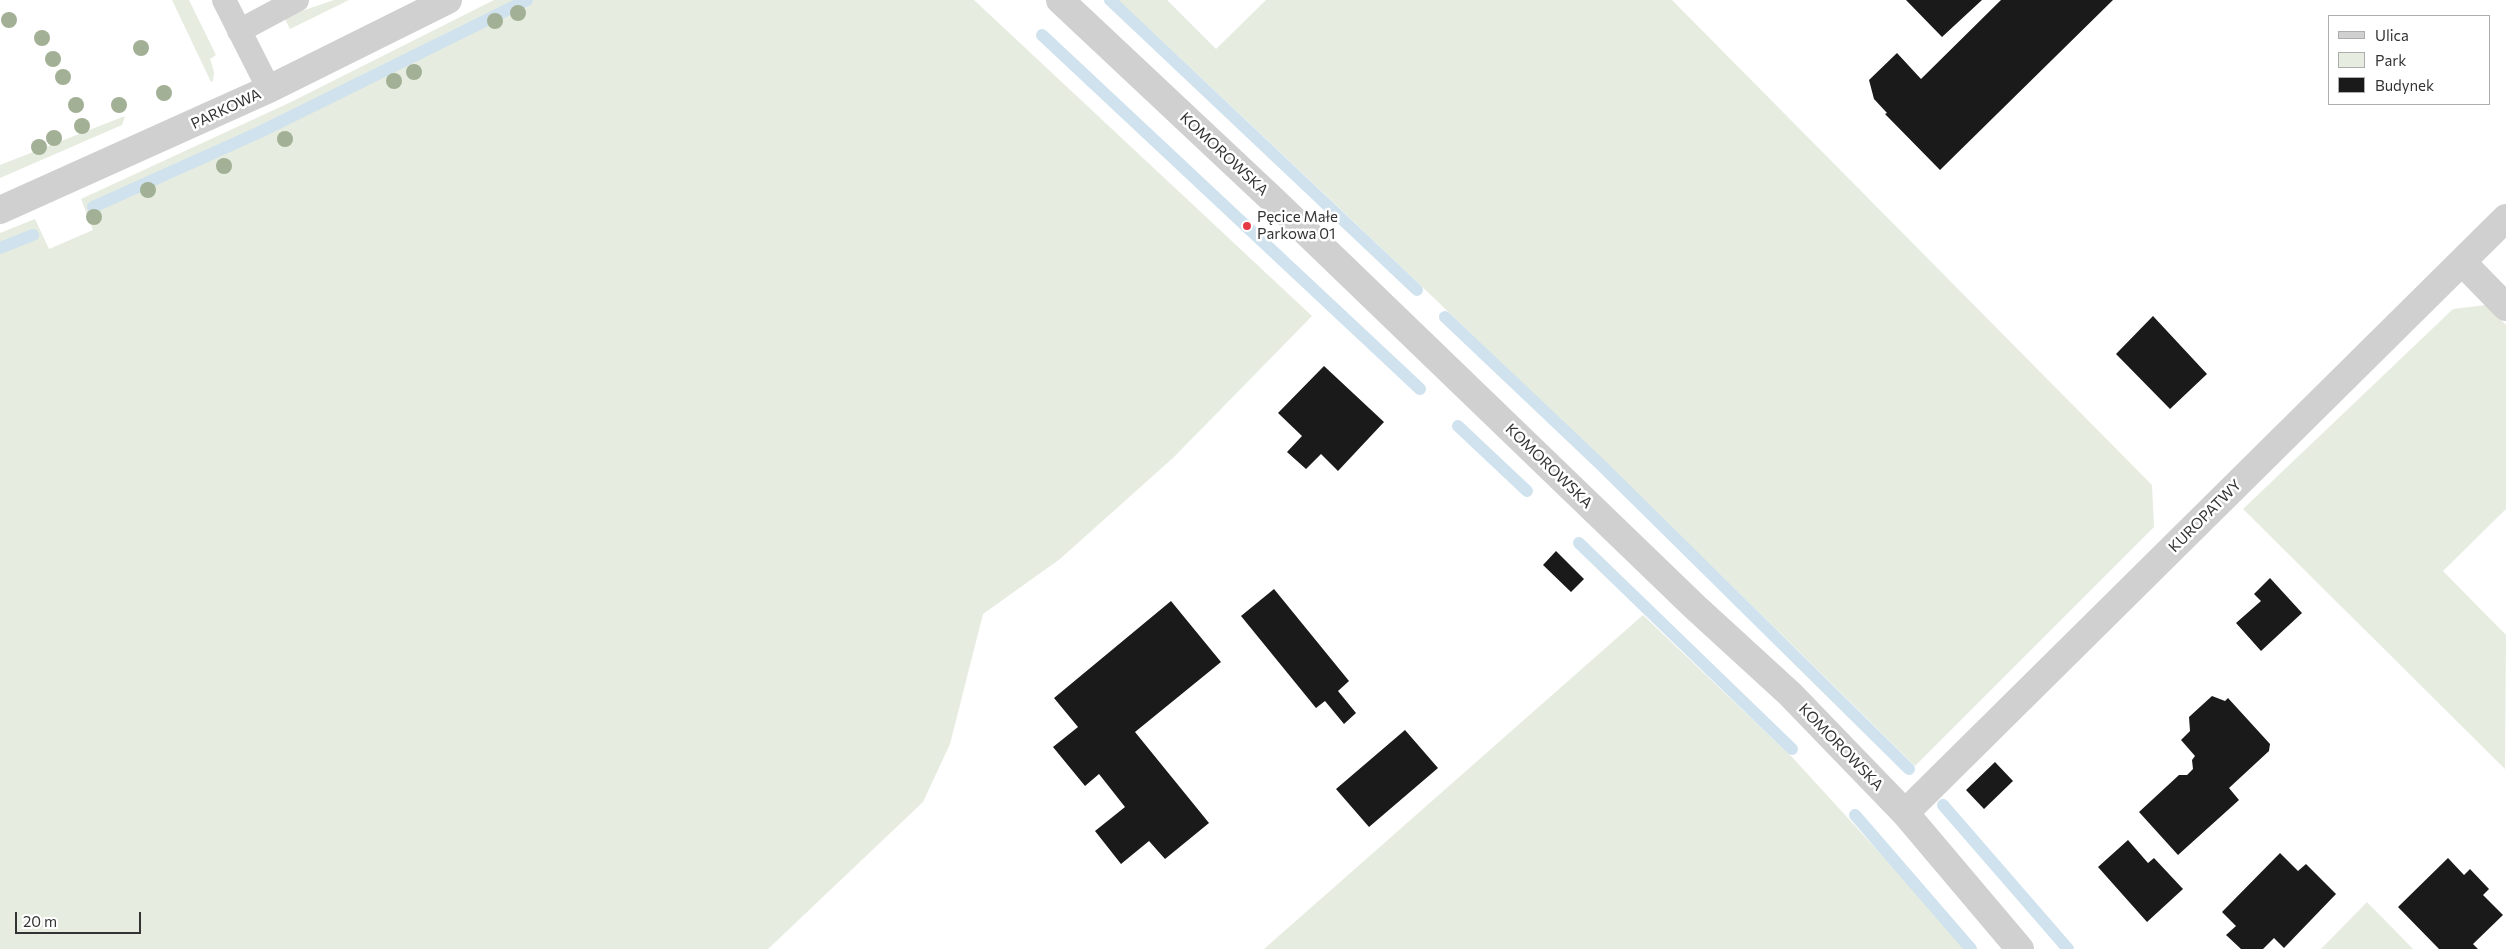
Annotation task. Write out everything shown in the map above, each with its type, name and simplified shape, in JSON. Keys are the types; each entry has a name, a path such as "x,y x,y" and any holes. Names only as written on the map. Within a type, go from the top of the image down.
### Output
{"street":[{"name":"PARKOWA","path":"0,210 269,89 448,0"},
{"name":"KOMOROWSKA","path":"1060,0 1273,200 1695,607 1790,694 1905,813 2020,949"},
{"name":"KUROPATWY","path":"1905,813 2506,218"},
{"path":"2462,262 2506,306"}],"lane":[{"path":"224,0 269,89"},
{"path":"239,31 297,0"}],"green space":[{"path":"172,0 189,0 216,55 210,59 214,72 213,81 211,82"},
{"path":"334,0 349,0 290,29 284,17"},
{"path":"494,0 974,0 1312,316 1174,457 1060,559 983,614 950,744 923,802 768,949 0,949 0,233 35,219 49,249 93,230 81,199 291,102"},
{"path":"1118,0 1167,0 1216,49 1266,0 1672,0 2152,485 2154,527 1915,766 1519,380"},
{"path":"125,116 122,125 0,178 0,165"},
{"path":"2486,305 2506,325 2506,509 2443,571 2506,635 2505,769 2243,509 2453,309"},
{"path":"1643,615 1792,757 1933,911 1965,949 1264,949"},
{"path":"2367,902 2413,949 2321,949"}],"building":[{"path":"1906,0 1982,0 1942,37"},
{"path":"2001,0 2113,0 1940,170 1885,114 1887,113 1874,99 1869,80 1897,53 1921,79"},
{"path":"2153,316 2207,374 2170,409 2116,354"},
{"path":"1324,366 1384,422 1338,471 1321,454 1306,469 1287,452 1302,436 1278,413"},
{"path":"1556,551 1584,579 1571,592 1543,565"},
{"path":"2270,578 2302,613 2261,651 2236,623 2261,601 2254,594"},
{"path":"1274,589 1349,681 1338,691 1356,713 1344,724 1325,701 1316,708 1241,616"},
{"path":"1171,601 1221,662 1135,732 1209,823 1165,859 1149,841 1121,864 1095,831 1125,807 1099,774 1085,786 1053,747 1078,727 1054,698"},
{"path":"2212,696 2225,701 2228,698 2270,744 2269,751 2229,788 2239,800 2178,855 2139,812 2179,775 2187,775 2193,769 2192,760 2195,756 2181,740 2190,731 2189,717"},
{"path":"1405,730 1438,768 1369,827 1336,789"},
{"path":"1995,762 2013,781 1984,809 1966,790"},
{"path":"2128,840 2148,863 2154,858 2183,889 2147,922 2098,867"},
{"path":"2280,853 2298,871 2306,864 2336,894 2284,948 2274,938 2263,949 2241,949 2226,935 2236,926 2222,912"},
{"path":"2448,858 2464,875 2470,869 2489,889 2483,895 2503,915 2473,944 2478,949 2439,949 2398,907"}],"waterway":[{"path":"93,207 260,132 527,0"},
{"path":"1110,0 1417,290"},
{"path":"1042,35 1420,389"},
{"path":"0,248 33,235"},
{"path":"1445,317 1601,465 1909,769"},
{"path":"1458,426 1527,491"},
{"path":"1579,543 1792,749"},
{"path":"1943,805 2068,949"},
{"path":"1855,815 1971,949"}],"place":[{"name":"Pęcice Małe Parkowa 01","path":"1247,226"}]}
